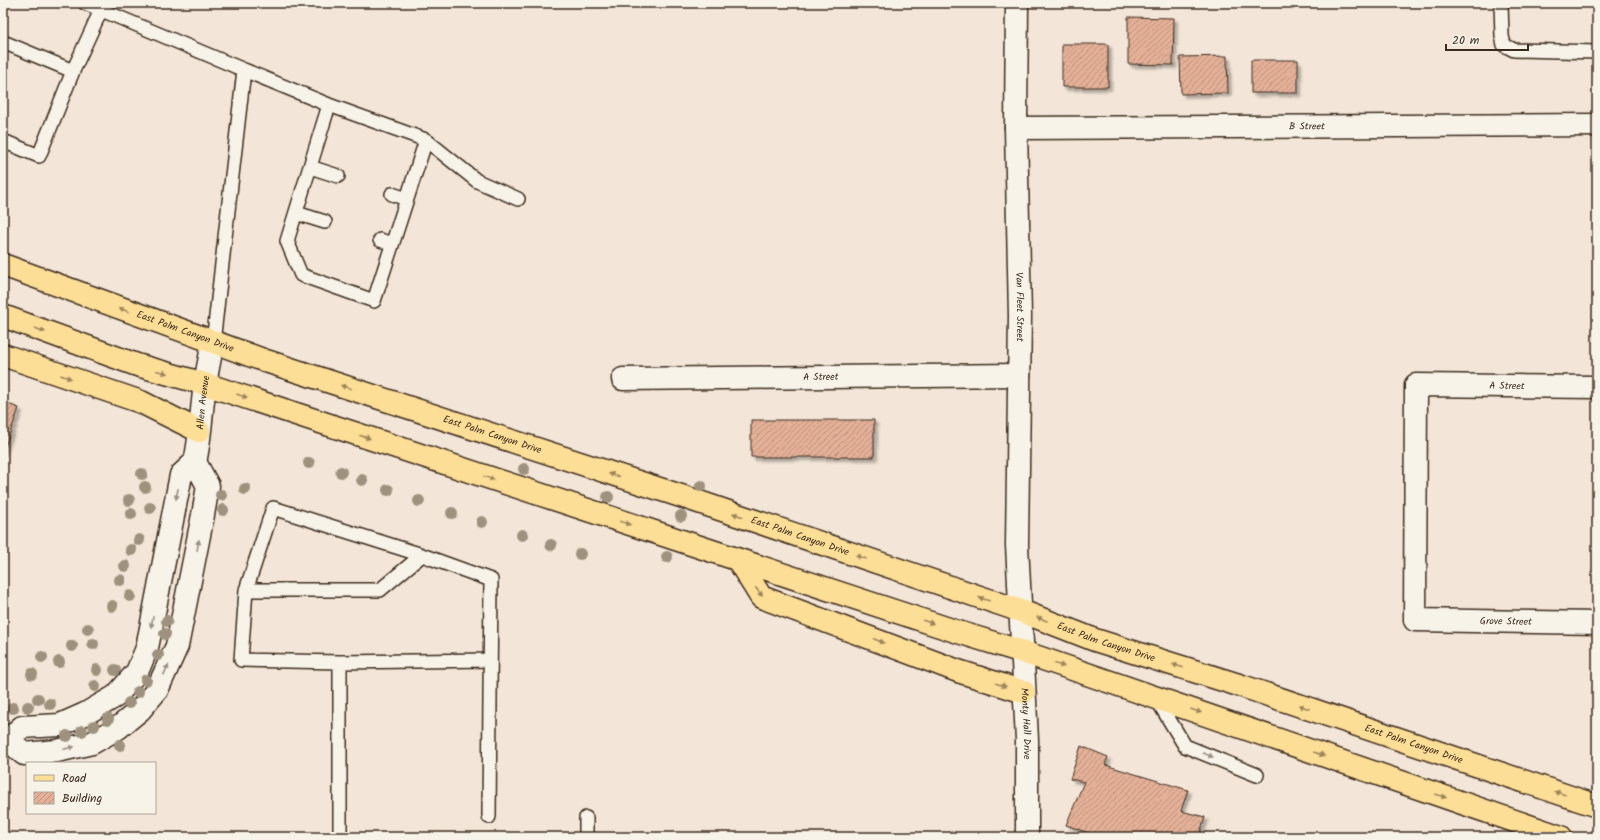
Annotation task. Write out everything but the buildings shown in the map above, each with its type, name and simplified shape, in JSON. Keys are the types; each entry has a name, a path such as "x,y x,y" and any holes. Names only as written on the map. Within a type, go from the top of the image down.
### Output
{"main road":[{"name":"East Palm Canyon Drive","path":"3,264 273,364 687,498 1021,611 1095,640 1242,686 1597,806"},
{"path":"3,316 137,366 205,384 738,560 1023,652 1561,837"},
{"path":"3,354 141,402 199,431"},
{"path":"738,560 761,597 958,671 1024,692"}],"street":[{"name":"Van Fleet Street","path":"1017,3 1016,128 1020,316 1017,545 1021,611"},
{"name":"B Street","path":"1016,128 1597,125"},
{"name":"Allen Avenue","path":"196,462 200,440 199,431 205,384 213,343"},
{"name":"A Street","path":"623,379 1019,375"},
{"name":"A Street","path":"1415,620 1416,385 1597,387"},
{"path":"196,462 208,486 203,516 177,646 157,690 140,710 118,728 92,743 56,751 24,754 6,739 22,727 60,725 85,714 116,696 137,672 147,648 181,476 196,462"},
{"name":"Monty Hall Drive","path":"1021,611 1027,740 1027,837"},
{"name":"Grove Street","path":"1415,620 1597,623"}],"lane":[{"path":"85,3 330,105 426,140 477,181 518,199"},
{"path":"1501,3 1502,36 1504,46 1514,50 1597,52"},
{"path":"3,141 40,156 73,71 101,10"},
{"path":"3,42 73,71"},
{"path":"213,343 244,70"},
{"path":"330,105 287,241 301,275 374,301 386,242 407,199 426,140"},
{"path":"310,167 338,176"},
{"path":"392,194 407,199"},
{"path":"296,213 324,222"},
{"path":"489,817 491,580 422,556 272,508 246,590 241,660 340,662 490,660"},
{"path":"246,590 380,590 422,556"},
{"path":"340,662 340,837"},
{"path":"1156,698 1185,746 1257,776"},
{"path":"586,818 586,837"}]}
